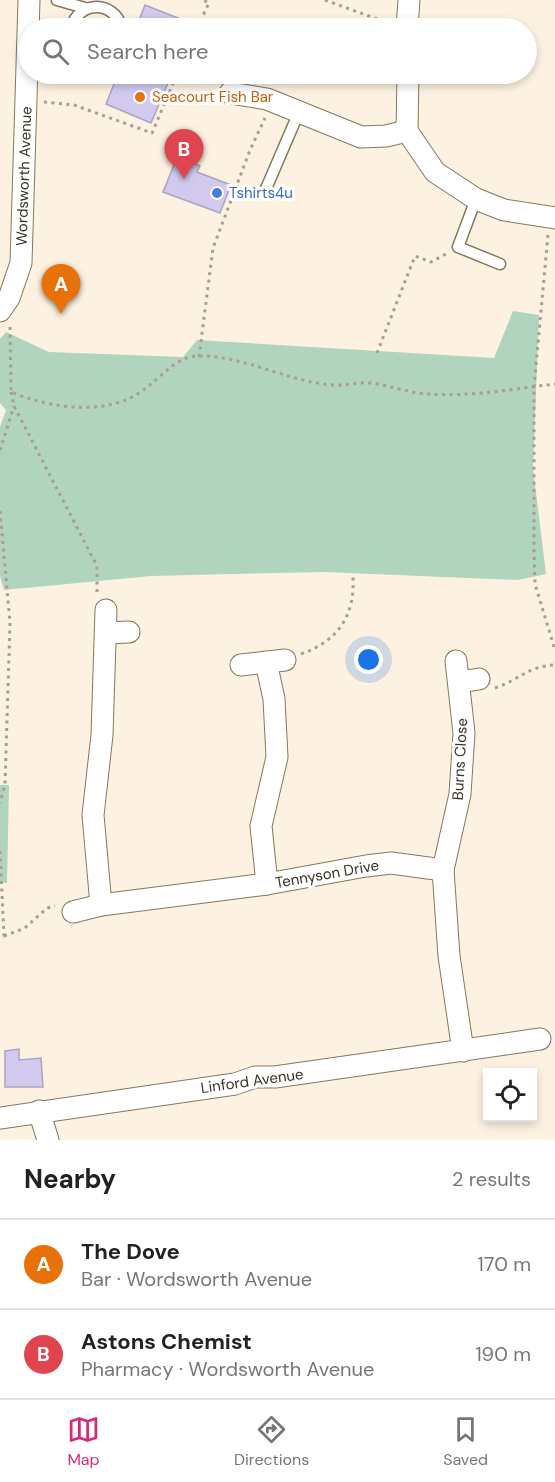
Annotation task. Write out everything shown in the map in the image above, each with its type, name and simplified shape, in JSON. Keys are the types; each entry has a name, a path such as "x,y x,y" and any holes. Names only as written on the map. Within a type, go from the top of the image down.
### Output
{"street":[{"name":"Wordsworth Avenue","path":"29,0 29,18"},
{"path":"404,18 409,0"},
{"name":"Wordsworth Avenue","path":"5,304 21,262 27,84"},
{"path":"408,84 407,131 435,172 476,199 504,210 552,217"},
{"path":"230,93 273,102 361,137 386,136 407,131"},
{"path":"101,905 93,815 102,735 106,610"},
{"path":"107,633 129,632"},
{"path":"241,665 275,661 277,757 261,826 267,884"},
{"name":"Burns Close","path":"443,870 460,794 470,680 456,661"},
{"name":"Tennyson Drive","path":"73,912 101,905 267,884 391,864 443,870"},
{"path":"443,870 449,956 463,1051"},
{"name":"Linford Avenue","path":"0,1118 235,1084 255,1077 275,1077 540,1039"},
{"path":"39,1111 48,1140"}],"lane":[{"path":"57,0 85,8 101,6 109,8 118,18"},
{"path":"76,18 85,8"},
{"path":"265,191 298,112"},
{"path":"476,199 458,247 500,264"}],"path":[{"path":"202,0 210,1 202,18"},
{"path":"325,0 376,18"},
{"path":"27,100 74,105 152,133 173,84"},
{"path":"199,357 213,248 250,150 273,102"},
{"path":"552,217 534,387 535,584 555,650"},
{"path":"376,353 415,256 431,262 458,247"},
{"path":"5,304 14,406 97,566 97,601 106,610"},
{"path":"11,392 33,401 69,406 99,406 124,402 173,366 193,356 220,358 334,386 367,383 427,394 504,391 555,384"},
{"path":"0,450 14,406"},
{"path":"0,511 10,623 5,784 0,803"},
{"path":"275,661 316,649 339,632 354,595 353,577"},
{"path":"470,680 493,689 508,684 536,666 555,664"},
{"path":"0,851 2,935 25,928 47,908 68,902 73,912"}],"green space":[{"path":"513,311 539,315 533,468 546,574 518,580 324,572 151,576 4,590 0,576 0,427 6,410 0,403 0,339 6,332 49,352 183,357 197,340 494,358"},
{"path":"0,785 9,785 7,883 0,882"}],"building":[{"path":"145,5 178,18 140,18"},
{"path":"114,84 168,84 151,123 106,104"},
{"path":"178,155 200,166 197,172 231,185 220,213 163,192"},
{"path":"19,1049 19,1060 41,1058 43,1087 5,1087 5,1051"}],"place":[{"name":"Seacourt Fish Bar","path":"140,97"},
{"name":"Astons Chemist","path":"184,179"},
{"name":"Tshirts4u","path":"217,193"},
{"name":"The Dove","path":"61,314"}]}
